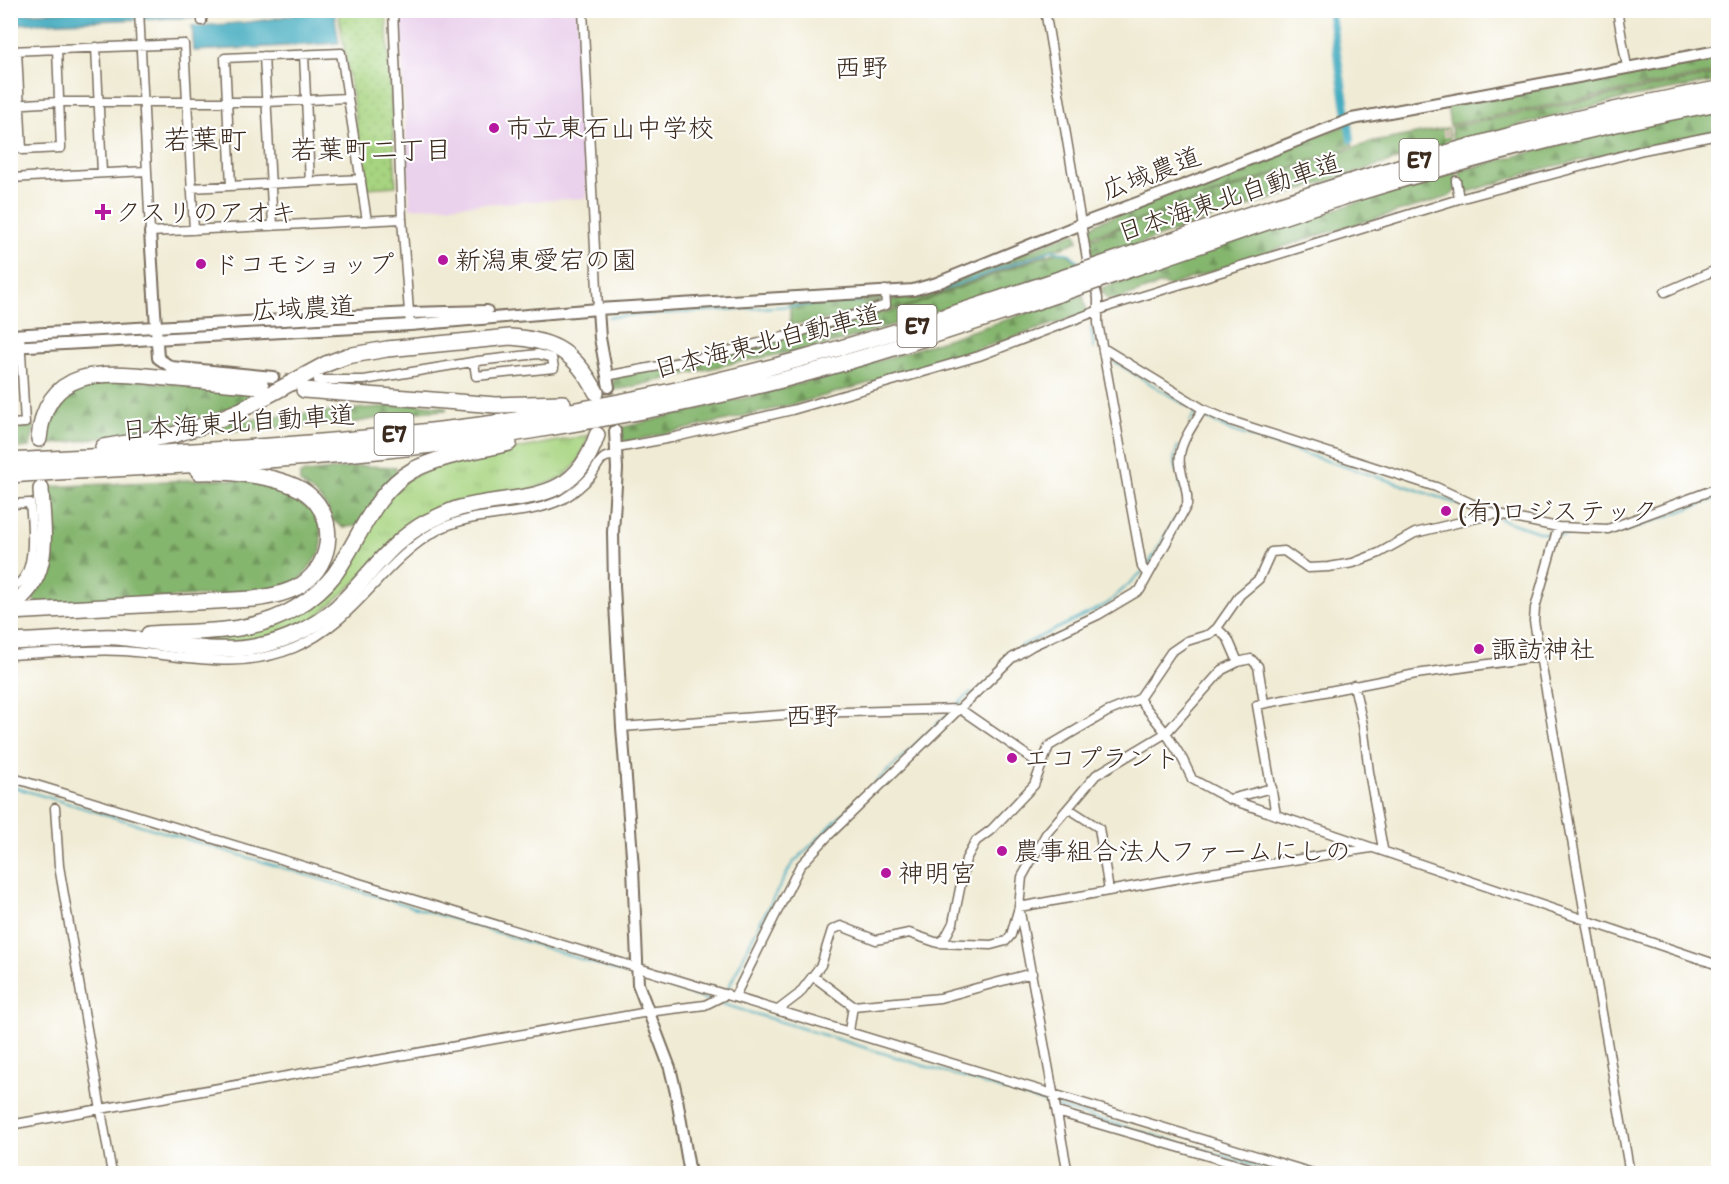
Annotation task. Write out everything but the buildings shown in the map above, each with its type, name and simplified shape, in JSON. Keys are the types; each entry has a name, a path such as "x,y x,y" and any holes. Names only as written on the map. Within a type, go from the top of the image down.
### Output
{"highway":[{"name":"日本海東北自動車道","path":"1129,263 1268,207 1460,148 1610,110 1719,89"},
{"name":"日本海東北自動車道","path":"10,460 291,444 486,424 664,393 773,368 1060,286 1473,159 1610,125 1719,103"},
{"name":"日本海東北自動車道","path":"10,477 406,448 535,431 670,406 822,369 979,321 1060,286"},
{"path":"10,460 130,444 173,435 242,410 326,364 356,354 387,349 510,337 527,338 547,343 569,355 604,385"},
{"path":"304,390 460,403 534,405 566,403 773,368"},
{"path":"39,439 42,421 51,401 67,385 86,376 114,374 267,381"},
{"path":"10,642 235,629 275,618 304,602 332,577 384,494 412,471 432,462 670,406"},
{"path":"112,636 221,650 250,648 301,632 335,609 386,554 421,525 460,508 527,497 560,485 574,476 583,466 592,452 597,435"},
{"path":"10,477 48,479 203,472 267,478 290,484 315,501 322,512 329,537 320,566 310,578 293,589 271,596 253,599 10,612"},
{"path":"10,606 29,591 39,573 43,547 41,489"}],"street":[{"path":"139,10 158,358 171,367 267,381"},
{"path":"202,10 202,21"},
{"path":"393,10 402,219 410,319"},
{"path":"583,10 604,385 789,335 886,305 885,290"},
{"path":"1045,10 1142,567 1148,575"},
{"path":"1617,10 1627,67"},
{"path":"57,49 61,148 22,150 15,105 14,51 140,45 184,44 194,230"},
{"path":"96,47 102,173"},
{"name":"広域農道","path":"15,335 156,327 410,319 913,290 937,283 1352,119 1719,51"},
{"path":"231,186 225,58 341,53 368,221"},
{"path":"304,55 310,182"},
{"path":"264,56 273,226"},
{"path":"15,105 58,102 267,102 348,98"},
{"path":"10,655 123,651 229,662 273,656 312,640 329,629 347,614 405,552 439,529 482,516 554,503 582,486 602,459 617,452 792,410 979,356 1122,303 1459,199 1643,150 1719,135"},
{"path":"10,178 147,171"},
{"path":"191,188 361,179"},
{"path":"1456,181 1459,199"},
{"path":"150,232 402,219"},
{"path":"1665,292 1719,269"},
{"name":"広域農道","path":"16,347 156,339 410,319"},
{"path":"10,424 25,423 15,335"},
{"path":"1103,348 1203,409 1228,420 1436,487 1494,514 1558,527 1608,529 1719,488"},
{"path":"318,380 364,380 474,362 538,354 552,358 554,368 476,376 474,362"},
{"path":"10,1125 648,1012 705,1005 731,995 800,866 827,837 1012,658 1098,615 1140,590 1187,505 1188,495 1180,464 1180,454 1203,409"},
{"path":"615,431 617,452 613,560 622,727 633,868 636,966 638,984 670,1068 690,1173"},
{"path":"10,504 30,503 33,536 27,572 16,586 10,587"},
{"path":"938,943 945,938 953,923 966,859 976,841 991,830 1034,785 1049,746 1107,712 1139,699 1171,652 1187,641 1210,634 1217,628 1240,595 1259,579 1271,552 1284,551 1308,568 1353,563 1379,553 1415,533 1494,514"},
{"path":"1558,527 1535,608 1534,621 1630,1173"},
{"path":"1217,628 1228,639 1238,662"},
{"path":"1276,815 1257,705 1416,674 1539,657"},
{"path":"778,1010 799,994 813,976 821,965 832,930 841,926 876,940 909,933 938,943 991,945 1006,941 1011,935 1019,907 1022,877 1046,834 1096,775 1166,733 1222,670 1238,662 1251,659 1258,666 1264,703"},
{"path":"1354,685 1363,725 1379,849"},
{"path":"1139,699 1166,733 1183,759 1192,779 1229,799 1719,965"},
{"path":"622,727 810,713 960,709 1041,765"},
{"path":"10,777 849,1031 1052,1095 1316,1173"},
{"path":"1229,799 1272,788"},
{"path":"55,808 59,866 112,1173"},
{"path":"1068,808 1099,828 1109,891"},
{"path":"1019,907 1379,849"},
{"path":"1019,907 1068,1173"},
{"path":"813,976 853,1006 940,998 1032,973"},
{"path":"849,1031 853,1006"},
{"path":"1057,1112 1259,1172 1270,1173"},
{"path":"1253,1154 1259,1172"}],"shaded area":[{"name":"市立東石山中学校","path":"400,11 577,11 587,198 410,208"}],"green space":[{"path":"338,11 386,11 396,186 367,188"},
{"path":"1718,56 1718,72 1450,125 1447,106"},
{"path":"1718,74 1718,81 1617,100 1453,142 1451,127"},
{"path":"1718,110 1718,130 1542,169 1468,192 1463,189 1459,171 1593,136"},
{"path":"1346,125 1353,146 1089,237 1088,229 1099,222"},
{"path":"1448,128 1450,143 1215,217 1093,260 1089,240 1140,220 1369,143"},
{"path":"1456,172 1456,186 1448,197 1303,240 1169,286 1162,284 1117,300 1106,298 1102,288 1259,233"},
{"path":"1072,233 1077,235 1078,241 1060,248 1029,256 942,288 888,298 888,296 939,287"},
{"path":"1056,252 1070,255 1078,266 838,342 627,388 614,390 612,385 615,377 903,309"},
{"path":"1048,253 908,306 869,313 888,301 928,295"},
{"path":"1083,295 1087,313 916,369 743,417 626,442 619,438 620,428 777,390 879,361"},
{"path":"881,296 883,299 789,306 789,302"},
{"path":"882,301 880,304 832,319 790,325 790,307"},
{"path":"111,378 264,393 211,415 157,429 46,445 52,416 63,397 82,386"},
{"path":"416,404 446,407 446,410 415,412 351,423 211,432 211,427 220,424 285,415"},
{"path":"35,426 30,447 11,449 11,428"},
{"path":"589,435 578,462 562,478 533,489 436,511 313,620 251,645 178,639 308,605 386,498 408,478 435,467"},
{"path":"361,466 396,467 397,477 357,526 343,527 332,520 320,499 300,483 300,474"},
{"path":"212,479 241,480 272,485 300,497 310,506 319,522 321,551 300,580 276,589 253,593 39,605 32,598 38,591 45,574 46,487"}],"water":[{"path":"90,10 266,11 199,17 11,24 10,14"},
{"path":"306,11 334,11 339,43 194,51 192,26 264,20"}],"waterway":[{"path":"1330,10 1351,139"},
{"path":"936,292 1052,250 1070,254 1079,262"},
{"path":"608,317 860,302"},
{"path":"1091,327 1094,348"},
{"path":"1115,362 1195,411"},
{"path":"1190,422 1196,411"},
{"path":"1203,416 1229,430 1475,510"},
{"path":"1177,472 1174,458 1178,446"},
{"path":"1180,481 1183,493"},
{"path":"1557,536 1578,534 1602,536 1626,531 1718,498"},
{"path":"1500,519 1551,536"},
{"path":"1147,567 1174,520"},
{"path":"1012,654 1021,646 1107,604 1143,571"},
{"path":"955,707 971,692"},
{"path":"728,989 757,928 792,864 949,713"},
{"path":"10,786 496,932 633,976"},
{"path":"642,979 708,1000"},
{"path":"716,1002 1052,1105"},
{"path":"1057,1107 1286,1174"}],"tunnel":[{"path":"1449,130 1456,181"},
{"path":"273,377 296,378"},
{"path":"609,387 615,431"}],"place":[{"name":"市立東石山中学校","path":"494,128"},
{"name":"クスリのアオキ","path":"103,212"},
{"name":"新潟東愛宕の園","path":"443,260"},
{"name":"ドコモショップ","path":"201,264"},
{"name":"(有)ロジステック","path":"1446,511"},
{"name":"諏訪神社","path":"1479,649"},
{"name":"エコプラント","path":"1012,758"},
{"name":"農事組合法人ファームにしの","path":"1002,851"},
{"name":"神明宮","path":"886,873"}],"district":[{"name":"西野","path":"861,68"},
{"name":"若葉町","path":"205,139"},
{"name":"若葉町二丁目","path":"371,150"},
{"name":"西野","path":"812,716"}]}
